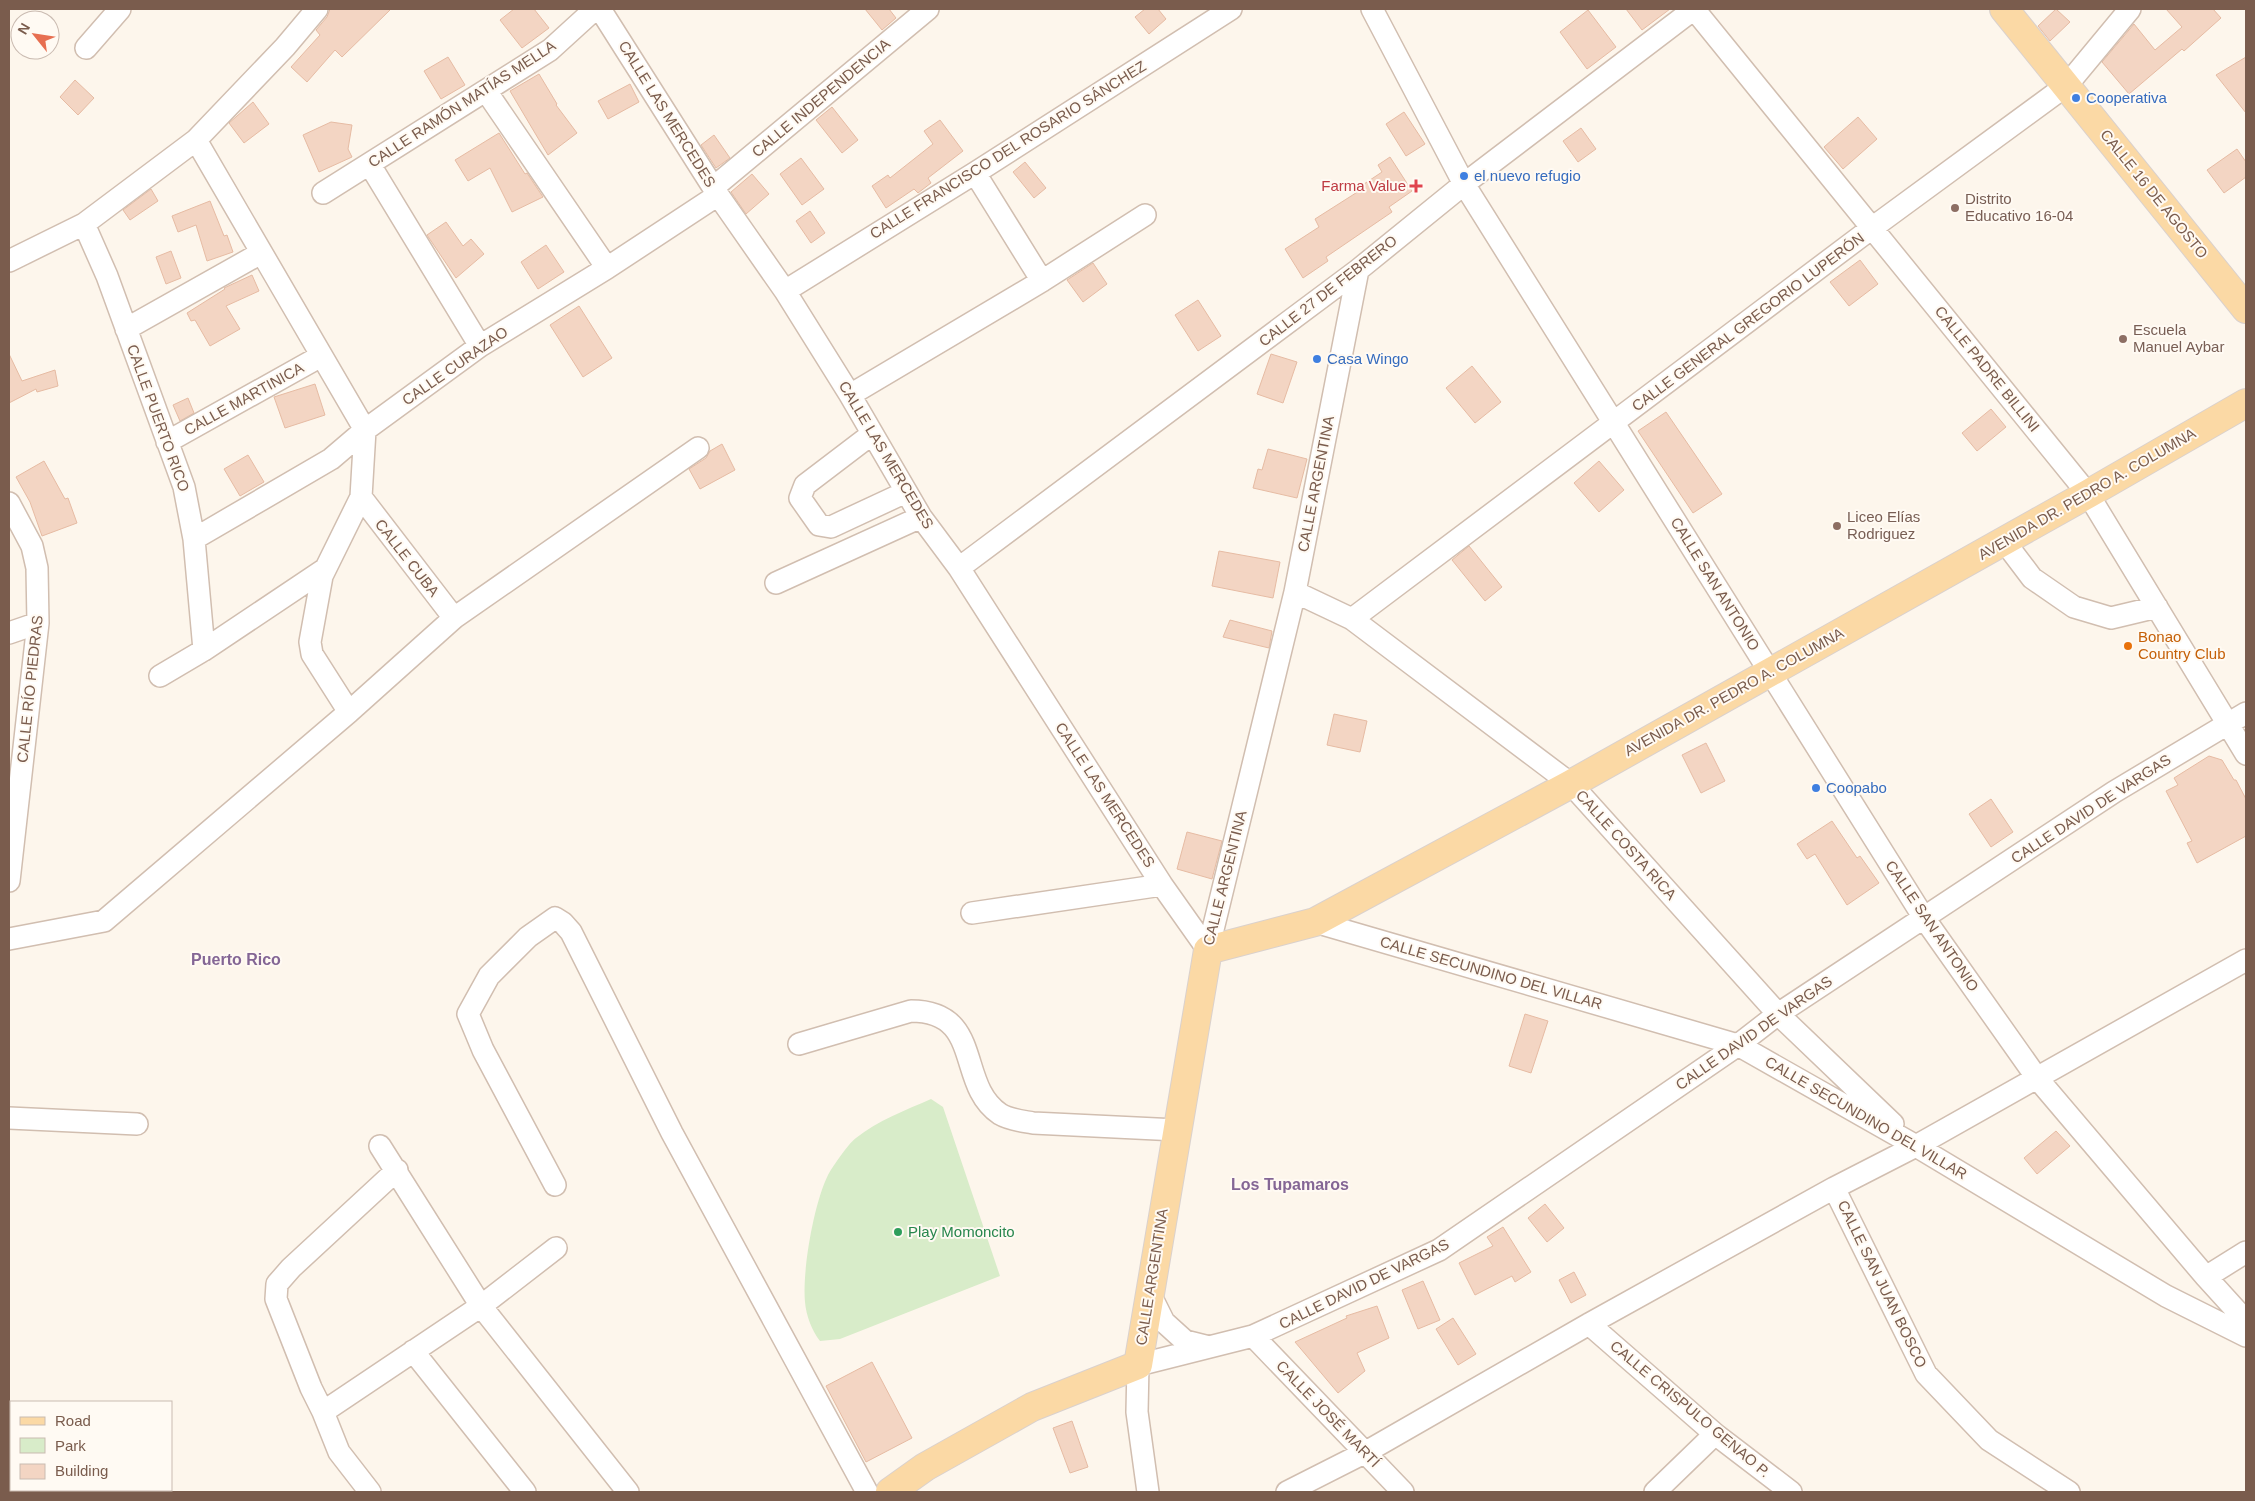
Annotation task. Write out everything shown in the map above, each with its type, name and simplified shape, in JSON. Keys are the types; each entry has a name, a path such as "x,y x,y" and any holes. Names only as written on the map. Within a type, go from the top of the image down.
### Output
{"main road":[{"name":"CALLE 16 DE AGOSTO","path":"2004,9 2246,310"},
{"name":"AVENIDA DR. PEDRO A. COLUMNA","path":"1208,950 1315,922 1571,784 2088,494 2246,402"},
{"name":"CALLE ARGENTINA","path":"1138,1365 1208,950"},
{"path":"890,1492 925,1467 1032,1407 1138,1365"}],"street":[{"path":"86,48 120,9"},
{"path":"9,261 84,224 196,140 285,46 317,9"},
{"name":"CALLE RAMÓN MATÍAS MELLA","path":"323,192 370,165 550,50 595,9"},
{"name":"CALLE LAS MERCEDES","path":"600,9 716,191 785,290 850,395 921,517 959,568 1162,885 1208,950"},
{"name":"CALLE INDEPENDENCIA","path":"716,191 928,9"},
{"name":"CALLE FRANCISCO DEL ROSARIO SÁNCHEZ","path":"785,290 975,173 1231,9"},
{"name":"CALLE SAN ANTONIO","path":"1372,9 1464,184 1924,918 2037,1078 2206,1277 2246,1321"},
{"name":"CALLE 27 DE FEBRERO","path":"959,568 1358,270 1464,184 1694,9"},
{"name":"CALLE PADRE BILLINI","path":"1694,9 2088,494 2157,607 2237,718 2246,754"},
{"name":"CALLE GENERAL GREGORIO LUPERÓN","path":"1352,620 1872,228 2067,85 2130,9"},
{"path":"486,91 607,268"},
{"path":"196,140 365,430 360,497 325,569 310,647 314,658 349,712"},
{"path":"370,165 480,346"},
{"path":"975,173 1042,281"},
{"name":"CALLE CURAZAO","path":"194,539 331,459 365,430 480,346 607,268 716,191"},
{"path":"850,395 1042,281 1145,215"},
{"name":"CALLE PUERTO RICO","path":"84,224 107,276 184,487 194,539 204,650"},
{"path":"126,329 262,253"},
{"name":"CALLE ARGENTINA","path":"1208,950 1295,592 1358,270"},
{"name":"CALLE MARTINICA","path":"167,442 321,356"},
{"path":"872,434 805,485 800,498 819,525 831,527 906,492"},
{"path":"9,939 104,921 349,712 454,618 698,448"},
{"name":"CALLE CUBA","path":"360,497 454,618"},
{"name":"CALLE RÍO PIEDRAS","path":"9,503 32,546 37,568 38,623 18,732 9,881"},
{"path":"776,583 921,517"},
{"path":"2004,541 2032,578 2074,607 2112,618 2157,607"},
{"path":"160,676 204,650 325,569"},
{"name":"CALLE COSTA RICA","path":"1295,592 1352,620 1571,784 1778,1014 1916,1146"},
{"path":"9,633 38,623"},
{"name":"CALLE DAVID DE VARGAS","path":"1138,1365 1253,1336 1440,1250 1738,1045 1778,1014 2114,792 2237,718"},
{"path":"972,913 1162,885"},
{"path":"555,1185 483,1050 468,1014 490,976 528,936 555,918 563,923 571,932 672,1133 867,1492"},
{"name":"CALLE SECUNDINO DEL VILLAR","path":"1315,922 1738,1045 1916,1146 2166,1296 2246,1336"},
{"path":"1287,1492 1366,1452 1589,1324 1834,1188 1916,1146 2246,960"},
{"path":"799,1044 911,1011 925,1011 941,1015 952,1024 959,1034 980,1088 988,1102 1000,1113 1014,1120 1034,1123 1177,1130"},
{"path":"9,1118 137,1124"},
{"path":"380,1146 397,1170 481,1306 628,1492"},
{"path":"370,1492 338,1452 276,1299 277,1284 290,1268 397,1170"},
{"name":"CALLE SAN JUAN BOSCO","path":"1834,1188 1926,1374 1989,1440 2069,1492"},
{"path":"323,1412 481,1306 556,1248"},
{"path":"2206,1277 2246,1252"},
{"path":"1149,1292 1164,1322 1185,1341 1209,1347"},
{"name":"CALLE CRISPULO GENAO P.","path":"1589,1324 1715,1434 1791,1492"},
{"name":"CALLE JOSÉ MARTÍ","path":"1253,1336 1403,1492"},
{"path":"413,1351 525,1492"},
{"name":"CALLE ARGENTINA","path":"1138,1365 1137,1412 1148,1492"},
{"path":"1655,1492 1715,1434"}],"green space":[{"name":"Play Momoncito","path":"931,1099 943,1107 1000,1276 840,1339 820,1341 814,1333 808,1317 805,1273 814,1219 828,1175 849,1145 864,1132 892,1116"}],"building":[{"path":"330,9 391,9 342,57 335,50 307,82 291,67 320,35 316,30 327,17"},
{"path":"514,9 534,9 549,28 522,48 500,20"},
{"path":"865,9 889,9 896,18 882,30"},
{"path":"1145,9 1158,9 1166,19 1149,34 1135,17"},
{"path":"1626,9 1670,9 1642,30"},
{"path":"2056,9 2070,22 2050,41 2038,26"},
{"path":"2166,9 2213,9 2221,18 2184,51 2182,49 2129,94 2102,62 2134,24 2155,50 2182,27"},
{"path":"1588,10 1616,47 1587,69 1560,32"},
{"path":"448,57 465,85 441,99 424,71"},
{"path":"2246,57 2246,113 2216,75"},
{"path":"539,74 556,105 577,133 548,155 510,91"},
{"path":"75,80 94,98 78,115 60,97"},
{"path":"630,84 639,102 608,119 598,101"},
{"path":"253,102 269,124 244,143 229,123"},
{"path":"832,107 858,140 842,153 816,120"},
{"path":"1404,112 1425,144 1406,156 1386,124"},
{"path":"1858,117 1877,139 1843,169 1824,147"},
{"path":"940,120 963,151 928,178 931,183 918,193 914,189 886,208 872,186 888,175 890,178 933,144 924,131"},
{"path":"331,122 352,125 348,149 352,157 319,172 303,135"},
{"path":"1581,128 1596,149 1578,162 1563,141"},
{"path":"499,133 525,174 527,173 543,197 512,212 490,168 468,181 455,160"},
{"path":"714,135 730,158 716,168 701,145"},
{"path":"2237,149 2246,162 2246,177 2224,193 2207,170"},
{"path":"1390,157 1412,191 1389,207 1392,212 1326,257 1328,261 1303,278 1285,249 1319,227 1315,219 1359,191 1358,188 1382,172 1378,165"},
{"path":"801,158 824,189 802,205 780,174"},
{"path":"1025,162 1046,188 1034,198 1013,172"},
{"path":"752,174 769,194 746,214 731,192"},
{"path":"151,189 158,201 130,220 123,210"},
{"path":"210,201 224,236 227,235 233,252 207,261 196,225 178,232 172,216"},
{"path":"810,211 825,233 811,243 796,221"},
{"path":"446,222 463,246 471,239 484,254 456,278 427,235"},
{"path":"546,245 564,272 538,289 521,262"},
{"path":"171,251 181,278 166,284 156,257"},
{"path":"1860,260 1878,284 1849,306 1830,282"},
{"path":"1093,263 1107,284 1083,302 1067,280"},
{"path":"252,275 259,291 226,306 240,329 210,346 195,320 191,321 187,313 224,288"},
{"path":"1198,300 1221,336 1198,351 1175,315"},
{"path":"579,306 612,358 583,377 550,325"},
{"path":"9,354 22,381 55,370 58,386 37,392 36,389 9,403"},
{"path":"1271,354 1297,362 1283,403 1257,394"},
{"path":"1472,366 1501,402 1475,423 1446,388"},
{"path":"315,384 325,415 285,428 274,397"},
{"path":"188,398 194,413 180,421 173,405"},
{"path":"1991,409 2006,427 1977,451 1962,433"},
{"path":"1666,412 1722,494 1693,513 1638,431"},
{"path":"722,444 735,470 700,489 689,469 706,458 710,451"},
{"path":"1268,449 1307,459 1297,498 1253,488 1258,469 1262,470"},
{"path":"248,455 264,482 240,496 224,469"},
{"path":"44,461 65,499 68,498 77,523 42,536 30,502 16,477"},
{"path":"1599,461 1624,490 1599,512 1574,483"},
{"path":"1469,546 1502,587 1485,601 1452,560"},
{"path":"1219,551 1280,562 1273,598 1212,586"},
{"path":"1230,620 1272,631 1269,648 1223,637"},
{"path":"1334,714 1367,721 1360,752 1327,745"},
{"path":"1706,743 1725,781 1701,793 1682,755"},
{"path":"2209,756 2222,760 2246,799 2246,836 2197,863 2187,843 2192,841 2166,791 2178,785 2174,778"},
{"path":"1991,799 2013,832 1991,847 1969,814"},
{"path":"1832,821 1857,858 1860,856 1879,883 1847,905 1815,854 1807,859 1797,844"},
{"path":"1187,832 1222,841 1212,879 1177,869"},
{"path":"1525,1014 1548,1021 1531,1073 1509,1066"},
{"path":"2056,1131 2070,1146 2037,1174 2024,1158"},
{"path":"1545,1204 1564,1228 1547,1242 1528,1218"},
{"path":"1503,1227 1531,1272 1515,1282 1512,1276 1475,1295 1459,1263 1493,1246 1487,1237"},
{"path":"1574,1272 1586,1295 1571,1303 1559,1280"},
{"path":"1423,1281 1440,1320 1418,1329 1402,1290"},
{"path":"1377,1306 1389,1338 1357,1353 1365,1371 1338,1393 1295,1342 1347,1318 1346,1316"},
{"path":"1453,1318 1476,1354 1458,1365 1436,1329"},
{"path":"872,1362 912,1438 866,1462 826,1386"},
{"path":"1072,1421 1088,1467 1070,1473 1053,1428"}],"place":[{"name":"Cooperativa","path":"2076,98"},
{"name":"el nuevo refugio","path":"1464,176"},
{"name":"Farma Value","path":"1416,186"},
{"name":"Distrito Educativo 16-04","path":"1955,208"},
{"name":"Escuela Manuel Aybar","path":"2123,339"},
{"name":"Casa Wingo","path":"1317,359"},
{"name":"Liceo Elías Rodriguez","path":"1837,526"},
{"name":"Bonao Country Club","path":"2128,646"},
{"name":"Coopabo","path":"1816,788"},
{"name":"Play Momoncito","path":"898,1232"}],"district":[{"name":"Puerto Rico","path":"236,959"},
{"name":"Los Tupamaros","path":"1290,1184"}]}
